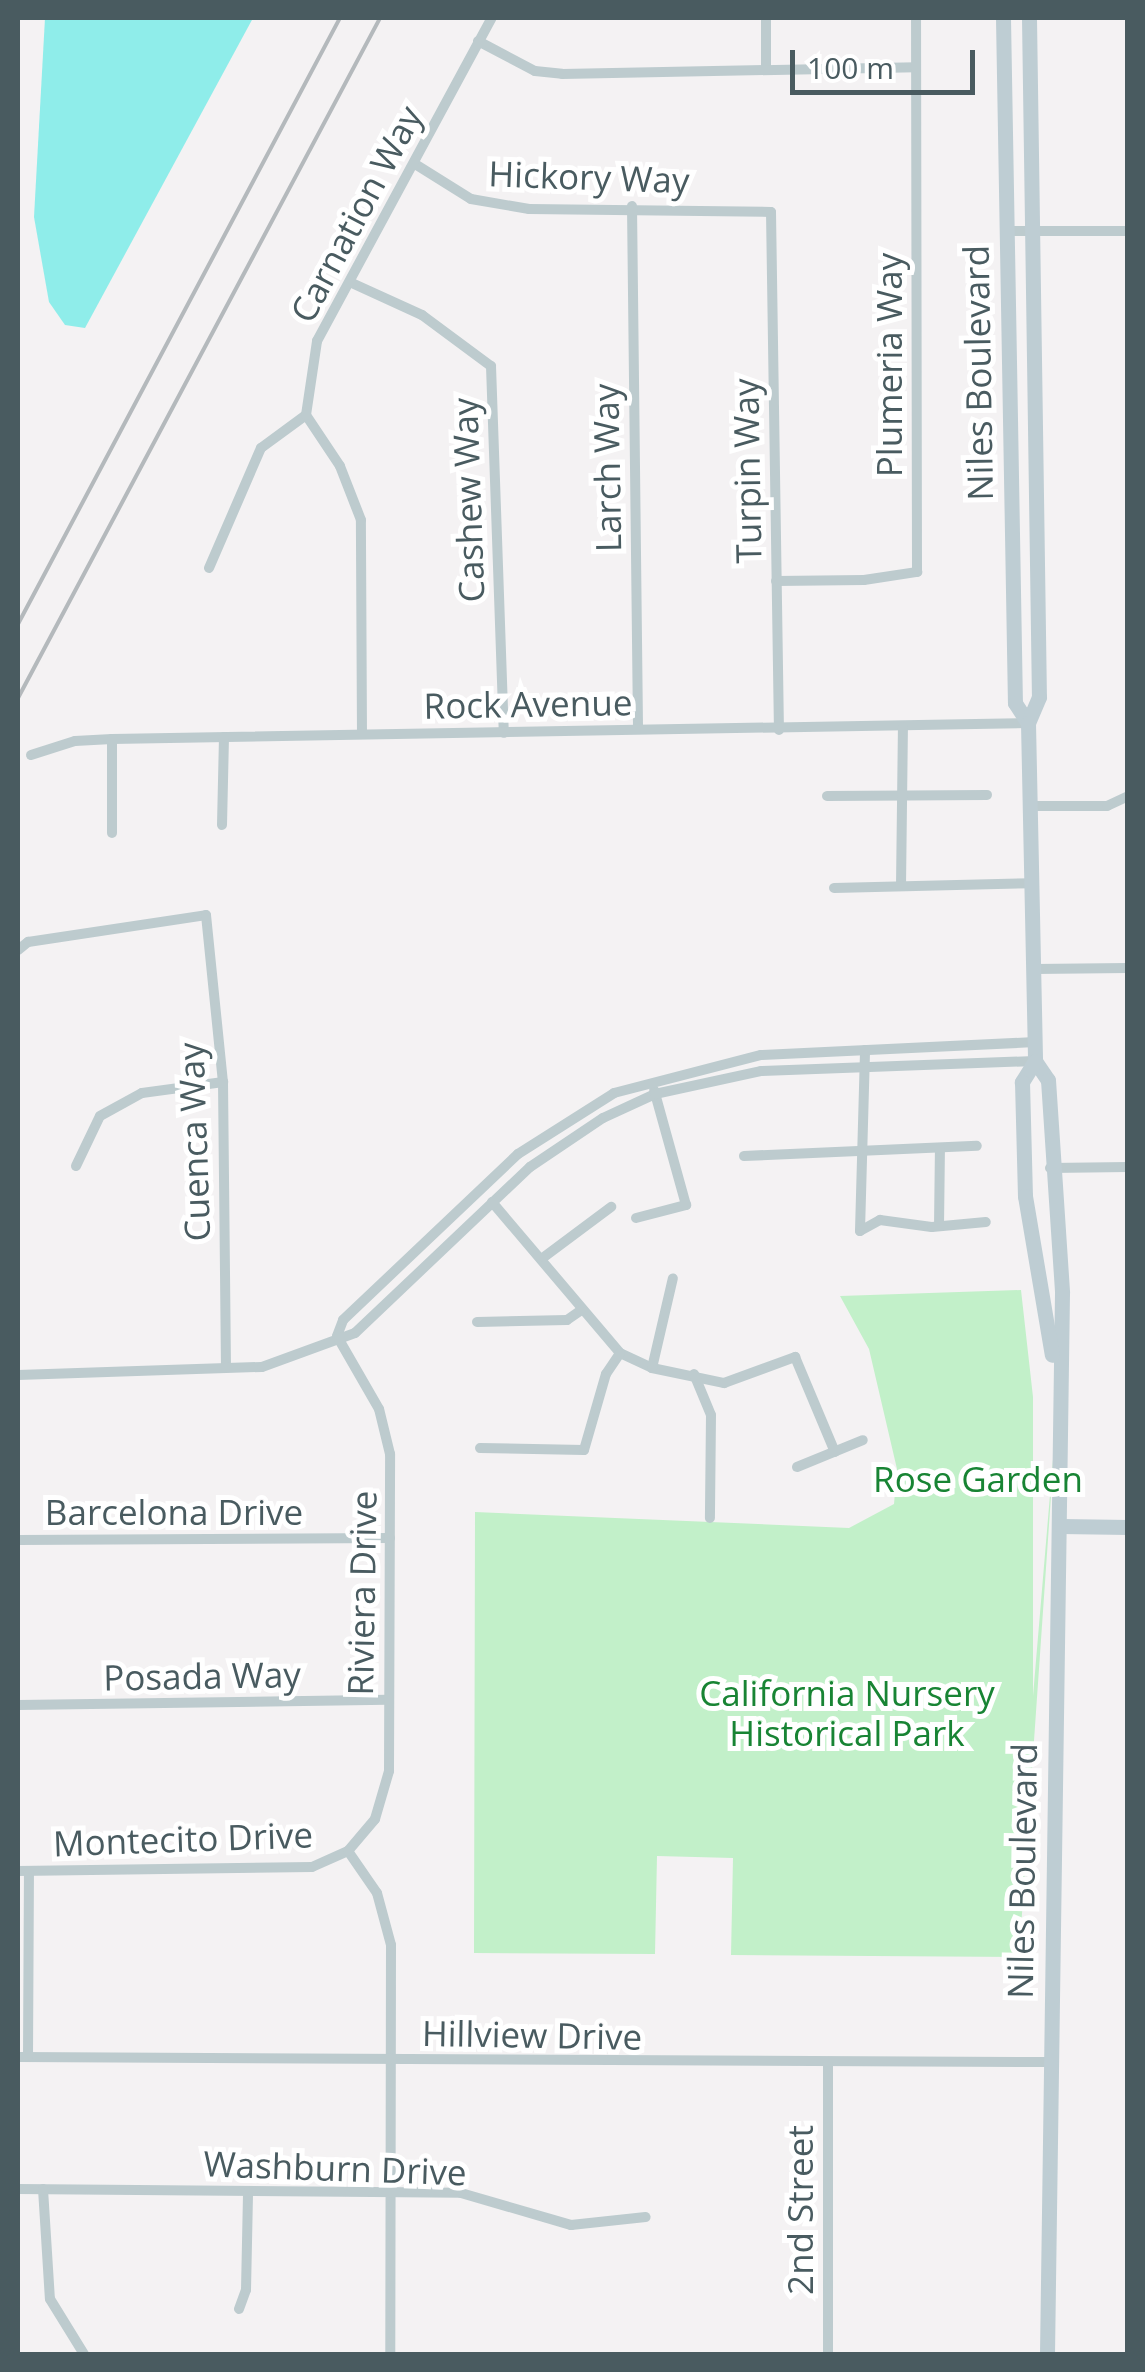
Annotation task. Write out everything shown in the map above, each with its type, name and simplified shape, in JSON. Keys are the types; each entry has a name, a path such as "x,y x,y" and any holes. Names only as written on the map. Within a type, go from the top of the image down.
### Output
{"main road":[{"name":"Niles Boulevard","path":"1003,18 1014,702 1028,723"},
{"name":"Niles Boulevard","path":"1028,18 1039,697 1028,723 1035,1042 1036,1061 1048,1080 1050,1168 1062,1293 1058,1388 1061,1526 1046,2062 1047,2354"},
{"name":"Niles Boulevard","path":"1036,1061 1022,1082 1025,1196 1058,1388"},
{"path":"1061,1526 1128,1527"}],"street":[{"name":"Carnation Way","path":"306,415 317,342 354,284 492,18"},
{"path":"766,18 766,68"},
{"name":"Plumeria Way","path":"776,581 864,580 917,572 916,18"},
{"path":"478,41 548,72 916,67"},
{"name":"Hickory Way","path":"415,164 471,199 529,209 632,206 771,212"},
{"name":"Larch Way","path":"632,206 638,729"},
{"name":"Turpin Way","path":"771,212 778,730"},
{"path":"1006,231 1128,231"},
{"name":"Cashew Way","path":"354,284 422,315 492,366 504,733"},
{"path":"210,568 261,448 306,415 340,466 361,520 362,734"},
{"name":"Rock Avenue","path":"31,755 74,741 112,739 1028,723"},
{"path":"902,727 902,886"},
{"path":"222,825 224,738"},
{"path":"112,739 112,833"},
{"path":"827,796 987,795"},
{"path":"1030,806 1107,806 1128,796"},
{"path":"834,888 1032,882"},
{"name":"Cuenca Way","path":"18,950 28,942 206,915 223,1082 226,1367"},
{"path":"1034,969 1128,968"},
{"path":"337,1336 343,1320 518,1154 592,1105 650,1079 761,1055 1035,1042"},
{"path":"865,1050 866,1151 860,1231 880,1220 940,1226 986,1222"},
{"path":"18,1375 287,1361 337,1336 355,1333 492,1202 574,1136 655,1094 734,1074 1036,1061"},
{"path":"636,1218 686,1205 650,1079"},
{"path":"76,1166 100,1116 142,1093 223,1082"},
{"path":"744,1156 977,1146"},
{"path":"940,1148 940,1226"},
{"path":"1050,1168 1128,1166"},
{"path":"492,1202 544,1257 580,1311 620,1353 652,1368 694,1374 724,1384 795,1356 835,1452"},
{"path":"544,1257 611,1207"},
{"path":"652,1368 673,1278"},
{"path":"477,1322 566,1320 580,1311"},
{"name":"Riviera Drive","path":"337,1336 379,1409 390,1454 384,1799 348,1851"},
{"path":"480,1448 584,1450 606,1374 620,1353"},
{"path":"694,1374 711,1415 710,1518"},
{"path":"796,1468 863,1440"},
{"name":"Barcelona Drive","path":"18,1540 390,1538"},
{"name":"Posada Way","path":"18,1705 388,1700"},
{"path":"348,1851 377,1893 391,1945 390,2354"},
{"name":"Montecito Drive","path":"23,1872 312,1867 348,1851"},
{"path":"23,1872 23,2057"},
{"name":"Hillview Drive","path":"23,2057 828,2066 1046,2062"},
{"name":"2nd Street","path":"828,2066 828,2354"},
{"name":"Washburn Drive","path":"18,2189 461,2193 572,2225 646,2218"},
{"path":"43,2189 50,2299 84,2354"},
{"path":"239,2308 246,2290 248,2192"}],"green space":[{"name":"California Nursery Historical Park","path":"1021,1290 1033,1397 1033,1696 1056,1424 1019,1957 731,1955 733,1858 657,1856 655,1954 474,1953 475,1512 849,1528 894,1504 897,1469 869,1349 840,1296"}],"water":[{"path":"45,18 253,18 85,328 65,325 49,302 34,217"}],"railway":[{"path":"18,624 340,18"},
{"path":"18,698 380,18"}],"park label":[{"name":"Rose Garden","path":"978,1479"}]}
